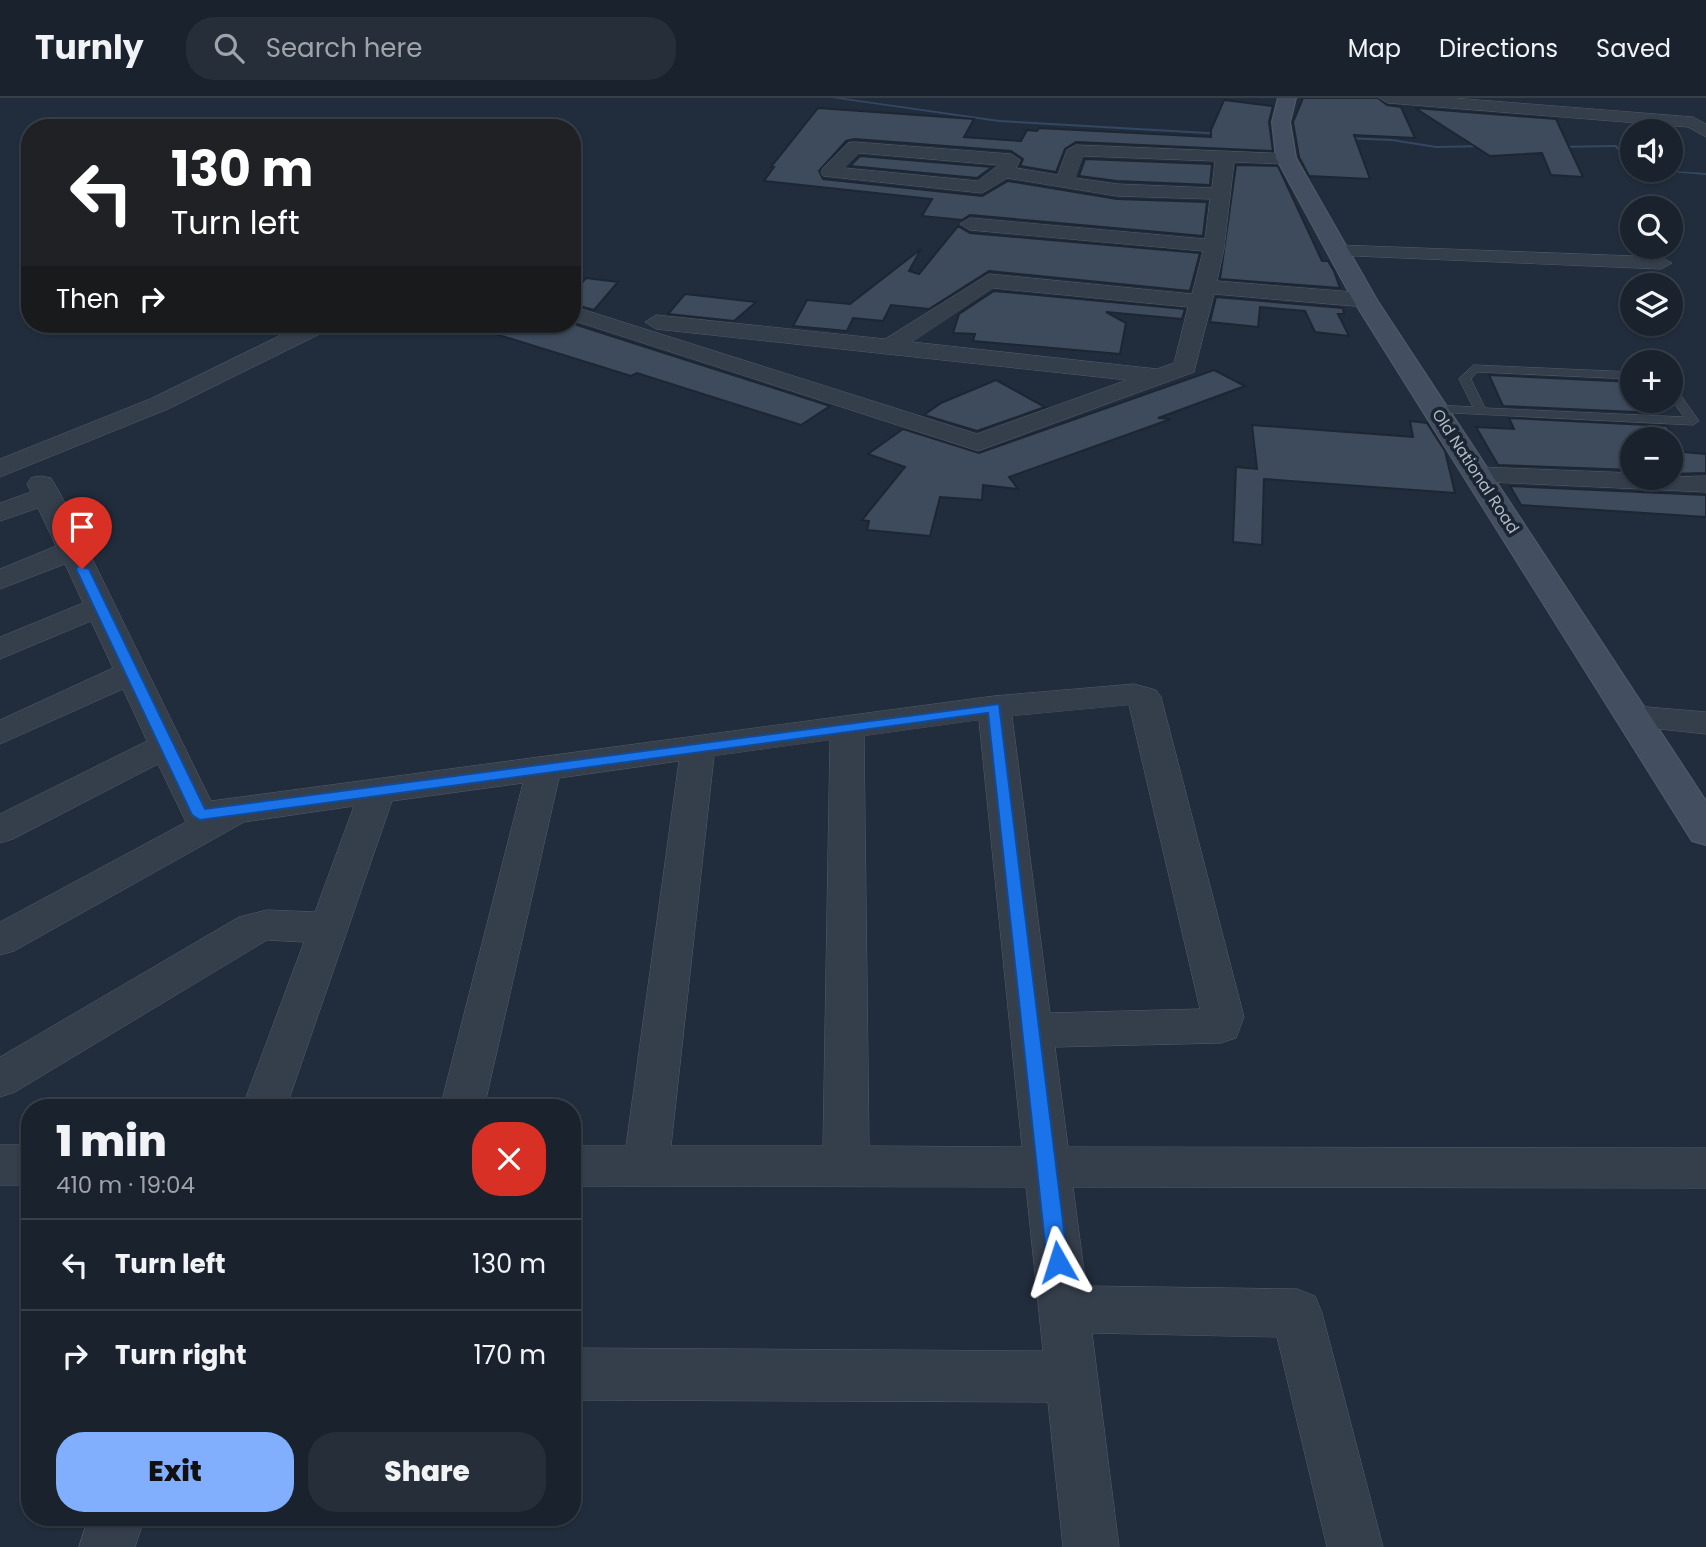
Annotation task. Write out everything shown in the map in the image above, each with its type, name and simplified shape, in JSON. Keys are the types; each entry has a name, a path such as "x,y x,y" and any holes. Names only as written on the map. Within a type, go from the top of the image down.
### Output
{"main road":[{"path":"1284,144 1281,122 1287,98"},
{"name":"Old National Road","path":"1284,144 1365,300 1706,831"}],"street":[{"path":"1388,98 1684,121 1699,125 1706,132"},
{"path":"1064,183 1076,150 1225,156 1284,144"},
{"path":"1004,172 1011,160 853,147 830,172 982,187 1004,172 1117,190 1220,194"},
{"path":"581,315 978,443 1185,367 1214,246 1225,156"},
{"path":"970,224 1214,246"},
{"path":"889,347 989,281 1018,228"},
{"path":"1339,251 1661,263"},
{"path":"989,281 1203,295 1365,300"},
{"path":"581,314 1162,376"},
{"path":"0,469 159,404 304,333"},
{"path":"1479,475 1706,484"},
{"path":"0,513 44,490 200,815 994,707 1134,694 1144,697 1223,1017 1221,1026 1032,1030"},
{"path":"0,580 73,550"},
{"path":"0,649 101,606"},
{"path":"0,733 132,672"},
{"path":"994,707 1091,1547"},
{"path":"1635,717 1706,723"},
{"path":"846,1166 847,727"},
{"path":"0,830 167,745"},
{"path":"646,1167 698,747"},
{"path":"464,1099 544,768"},
{"path":"267,1099 378,791"},
{"path":"0,940 238,810"},
{"path":"0,1079 253,928 267,925 328,928"},
{"path":"0,1165 21,1165"},
{"path":"581,1166 1706,1168"},
{"path":"1063,1309 1297,1312 1354,1547"},
{"path":"581,1374 1071,1377"},
{"path":"107,1547 114,1526"}],"lane":[{"path":"1481,411 1465,379 1474,368 1620,375"},
{"path":"1437,409 1693,421 1683,407"}],"building":[{"path":"1303,98 1378,98 1387,105 1401,107 1415,138 1354,135 1370,179 1309,176 1299,157 1293,122"},
{"path":"1224,100 1273,106 1269,122 1273,151 1076,142 1065,149 1056,172 1020,166 1023,159 1011,151 854,139 846,141 819,171 823,179 982,196 1008,181 1117,199 1207,202 1203,236 970,215 962,220 922,216 932,199 764,181 774,167 771,167 818,108 974,119 964,137 1021,141 1027,130 1037,131 1039,128 1211,137 1211,130"},
{"path":"1415,108 1556,119 1583,177 1551,175 1542,153 1490,156"},
{"path":"860,156 992,167 977,178 850,166"},
{"path":"1085,159 1212,164 1210,185 1117,181 1079,176"},
{"path":"1236,165 1278,166 1322,261 1328,261 1340,288 1220,279"},
{"path":"958,226 970,233 1200,253 1190,291 989,271 929,309 891,305 883,321 853,318 847,331 793,326 807,300 850,304 921,249 909,271 919,274"},
{"path":"586,278 618,282 594,310 581,306 581,284"},
{"path":"994,291 1185,309 1182,319 1106,312 1126,323 1120,354 973,341 975,334 953,333 959,314"},
{"path":"685,294 756,302 734,321 668,314"},
{"path":"1216,297 1343,308 1344,314 1338,314 1349,336 1315,332 1305,311 1260,307 1258,327 1210,322"},
{"path":"581,326 830,406 801,425 637,373 631,376 492,333 581,333"},
{"path":"1214,370 1245,386 1158,418 1171,419 1009,477 1018,489 983,485 982,500 940,497 930,536 867,530 869,521 862,520 905,467 868,454 903,429 979,453"},
{"path":"1489,375 1620,381 1620,411 1503,406"},
{"path":"996,380 1045,407 977,431 924,415 941,403"},
{"path":"1509,418 1668,427 1620,427 1620,470 1498,465 1476,427 1514,429"},
{"path":"1410,421 1427,423 1445,451 1455,493 1264,479 1262,545 1233,542 1236,467 1257,469 1252,425 1413,437"},
{"path":"1683,452 1706,454 1706,473 1683,474"},
{"path":"1510,486 1706,495 1706,517 1521,505"}],"waterway":[{"path":"834,98 999,121 1224,134"},
{"path":"1344,138 1392,140 1436,147 1486,146"},
{"path":"1557,147 1616,146 1620,150"},
{"path":"1683,172 1706,174"}],"route":[{"path":"82,569 200,815 994,707 1058,1262"}]}
